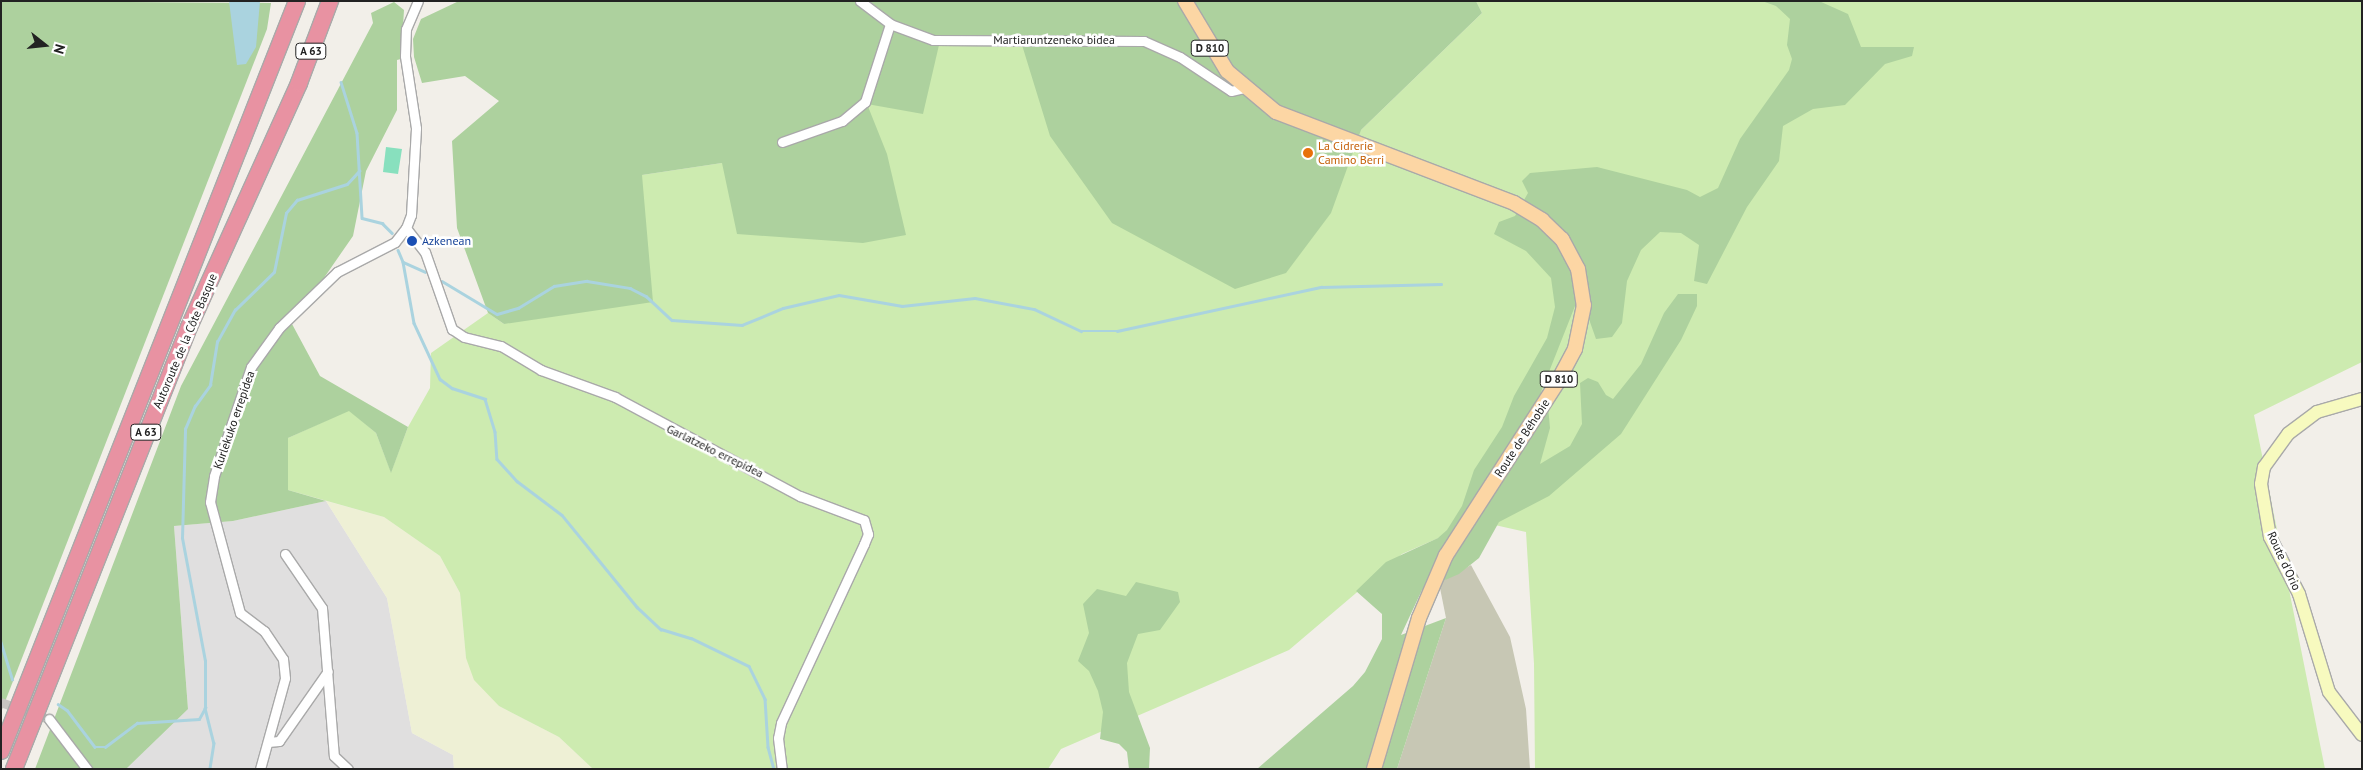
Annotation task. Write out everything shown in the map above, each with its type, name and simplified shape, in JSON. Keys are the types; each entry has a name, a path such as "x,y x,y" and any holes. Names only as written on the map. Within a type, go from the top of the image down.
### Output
{"highway":[{"name":"Autoroute de la Côte Basque","path":"1,752 297,1"},
{"name":"Autoroute de la Côte Basque","path":"14,769 189,327 299,83 330,1"}],"main road":[{"name":"Route de Béhobie","path":"1185,1 1210,46 1244,88 1276,112 1514,203 1542,220 1562,240 1578,269 1584,305 1575,349 1557,383 1446,555 1419,618 1374,769"},
{"name":"Route de Béhobie","path":"1194,1 1244,88"}],"street":[{"path":"406,228 411,215 416,128 406,56 406,29 418,1"},
{"name":"Martiaruntzeneko bidea","path":"860,1 890,24 933,40 961,42 1144,41 1180,57 1231,91 1244,88"},
{"path":"782,142 842,121 865,102 890,24"},
{"name":"Kurlekuko errepidea","path":"260,769 285,678 282,659 264,631 240,613 210,502 214,476 251,367 279,328 337,272 395,242 406,228"},
{"name":"Garlatzeko errepidea","path":"406,228 425,252 452,329 615,398 800,496 864,520 868,534 864,544 781,723 778,738 782,769"},
{"name":"Route d'Orio","path":"2362,399 2318,412 2288,434 2264,467 2261,484 2270,537 2299,594 2329,692 2362,735"},
{"path":"285,554 322,608 334,756 348,769"},
{"path":"268,742 279,741 328,671"},
{"path":"49,719 87,769"}],"shaded area":[{"path":"326,501 387,598 412,733 453,755 454,769 126,769 188,708 174,526 233,521"},
{"path":"326,501 384,517 440,556 460,593 466,658 499,706 559,737 593,769 454,769 453,755 412,733 387,598"},
{"path":"1471,565 1510,637 1526,709 1530,769 1397,769 1446,618 1439,583"}],"green space":[{"path":"1,1 271,3 267,29 1,712"},
{"path":"459,1 1476,1 1482,13 1361,130 1331,213 1286,273 1235,289 1112,223 1050,136 1022,45 939,45 923,114 867,104 887,154 906,235 863,243 737,234 722,163 642,175 653,302 504,324 488,313 457,228 452,141 499,101 465,76 422,83 414,57 413,39 421,19"},
{"path":"902,1 1361,130 1482,13 1476,1 2362,1 2362,362 2254,415 2325,769 1535,769 1534,664 1526,532 1477,521 1402,554 1289,650 1061,749 1048,769 593,769 559,737 499,706 474,680 466,658 460,593 440,556 384,517 288,490 288,438 349,410 376,433 391,472 408,427 430,388 431,353 488,313 504,324 642,175 722,163"},
{"path":"1762,1 1819,1 1848,14 1861,47 1914,47 1912,56 1885,64 1845,105 1813,109 1783,126 1779,161 1747,207 1707,284 1694,281 1699,245 1681,233 1660,232 1641,250 1627,281 1622,323 1612,337 1596,339 1584,305 1575,306 1541,392 1548,406 1550,428 1540,464 1570,446 1582,424 1580,383 1588,378 1598,382 1606,395 1613,399 1641,364 1664,313 1678,294 1697,294 1697,306 1681,340 1621,434 1549,496 1499,522 1479,558 1459,574 1422,590 1401,635 1446,618 1397,769 1257,769 1353,686 1365,672 1382,639 1382,614 1356,591 1386,562 1438,538 1447,530 1462,506 1474,470 1502,427 1514,396 1547,338 1555,307 1551,278 1526,251 1494,234 1499,222 1515,216 1528,193 1522,181 1530,173 1597,167 1687,190 1700,197 1718,188 1740,139 1789,70 1792,59 1787,45 1790,19 1776,6"},
{"path":"394,2 404,10 401,59 397,60 397,110 366,171 353,236 292,324 320,376 408,427 391,473 376,433 349,411 288,438 288,490 326,501 233,521 174,526 188,709 126,769 35,769 181,386 373,23 371,13"},
{"path":"386,147 402,149 398,174 383,172"},
{"path":"1136,582 1178,592 1180,602 1160,630 1138,634 1127,663 1129,692 1150,748 1149,769 1129,769 1127,752 1119,744 1100,739 1103,712 1098,691 1089,671 1078,661 1089,633 1083,604 1097,589 1126,596"}],"water":[{"path":"229,1 260,1 256,47 246,64 237,65"}],"waterway":[{"path":"341,82 357,133 362,218 382,223 392,233"},
{"path":"58,704 67,710 95,747 105,747 137,723 199,719 205,708 205,661 182,538 185,429 195,406 210,385 217,342 235,310 274,272 286,213 297,200 347,184 359,171"},
{"path":"398,250 403,262 425,272"},
{"path":"403,262 414,323 440,379 452,388 485,399 495,432 497,459 517,481 562,515 637,607 661,629 691,638 749,666 765,699 768,747 774,769"},
{"path":"442,281 497,314 518,308 554,286 587,281 630,288 646,296 672,320 742,325 783,308 839,295 902,306 975,298 1034,309 1081,331 1117,331 1321,287 1441,284"},
{"path":"1,642 12,679"},
{"path":"205,708 214,743 210,769"}],"tunnel":[{"path":"1,702 49,719"}],"place":[{"name":"La Cidrerie Camino Berri","path":"1308,153"},
{"name":"Azkenean","path":"412,241"}]}
